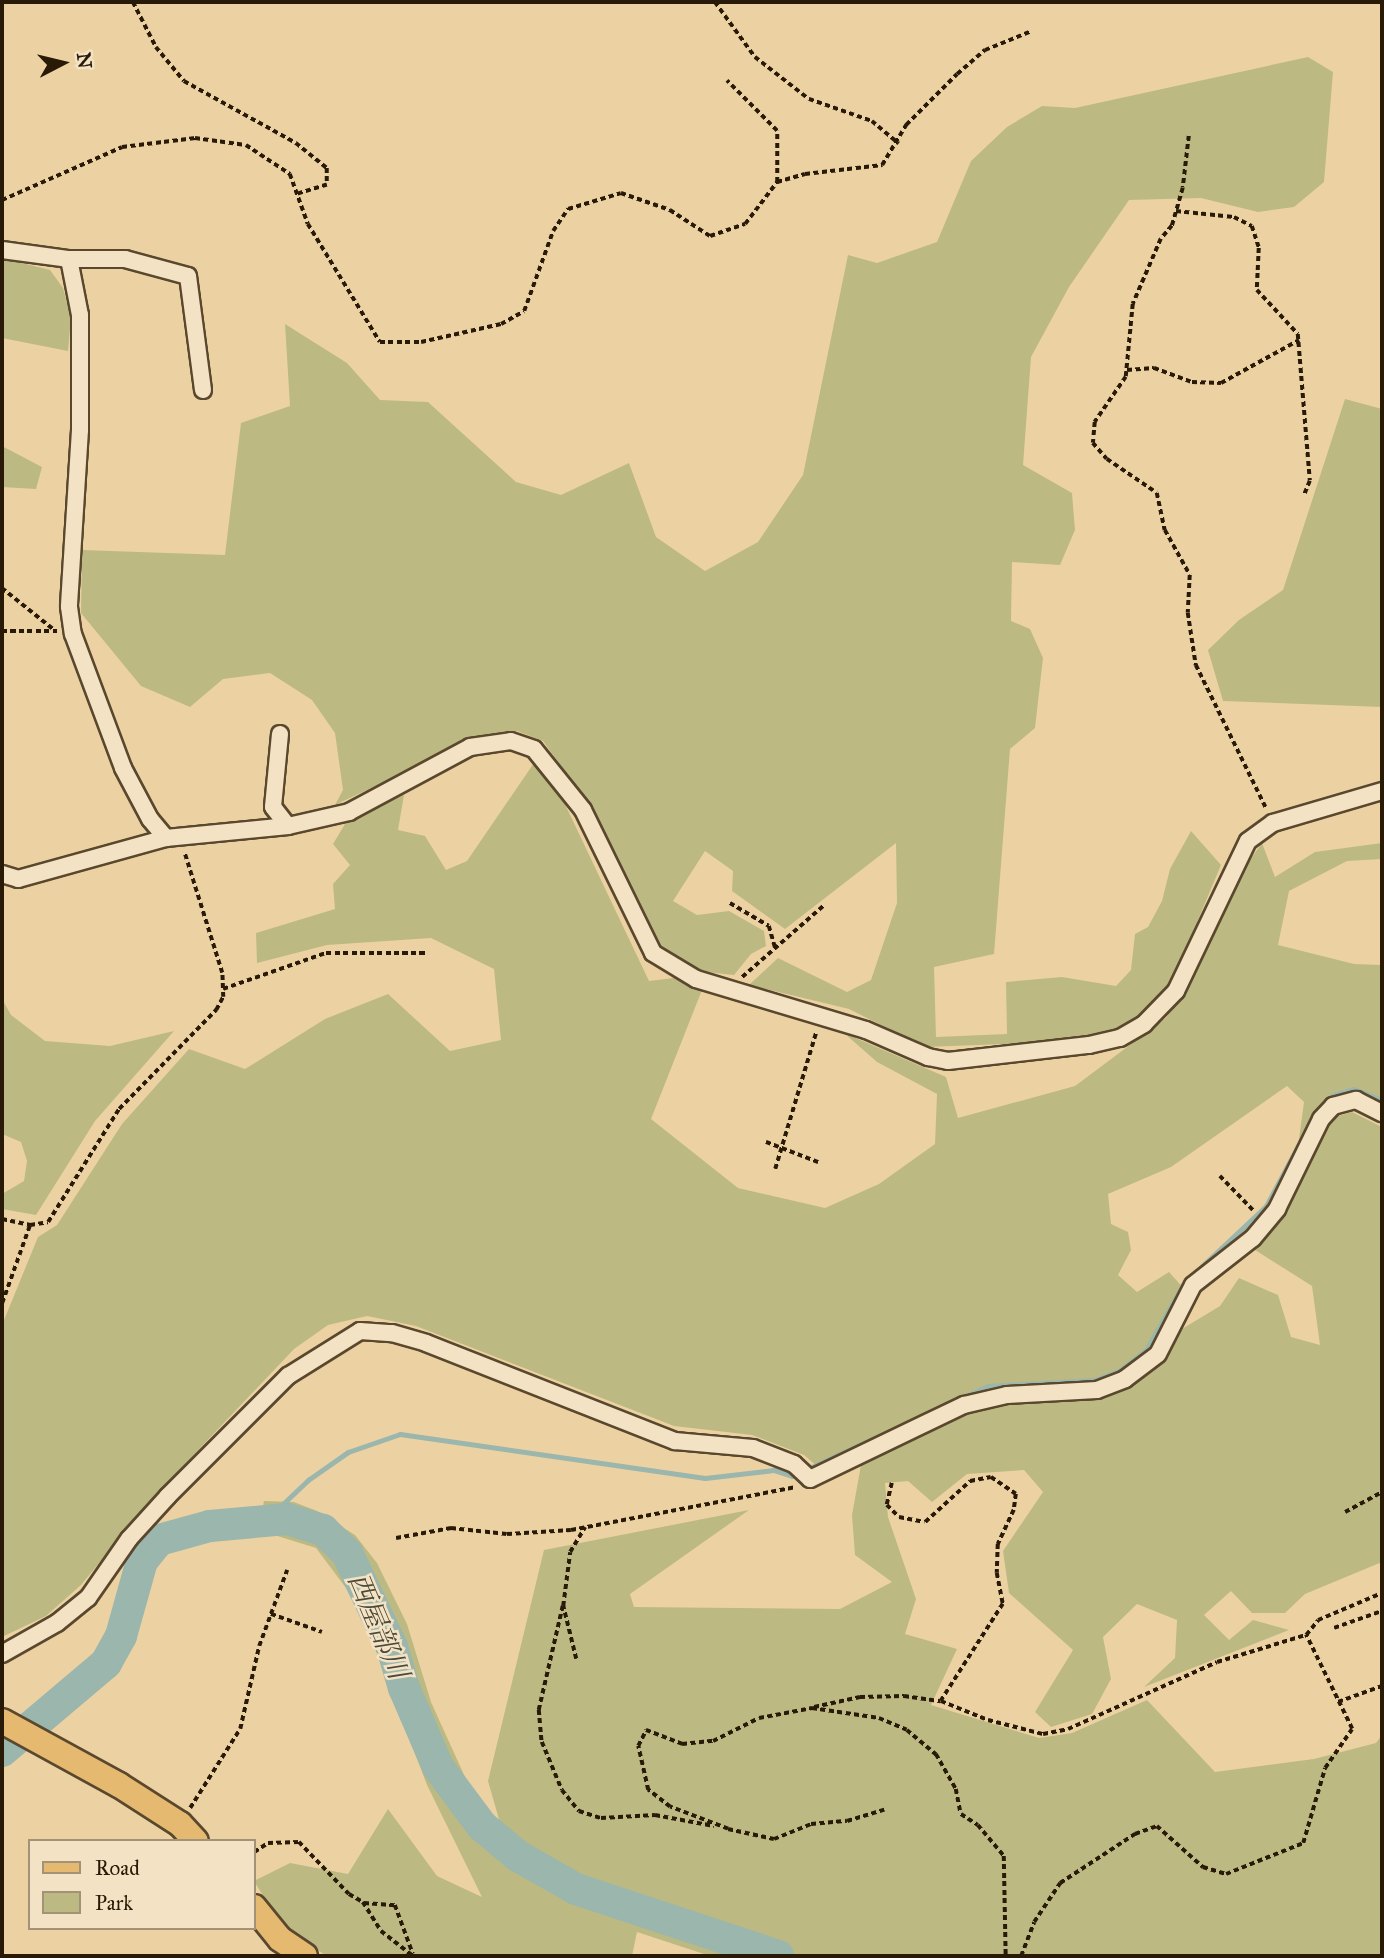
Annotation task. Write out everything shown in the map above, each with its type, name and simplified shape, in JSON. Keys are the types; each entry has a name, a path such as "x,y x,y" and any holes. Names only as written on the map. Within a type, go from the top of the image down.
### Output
{"main road":[{"path":"2,1721 188,1833"},
{"path":"256,1909 280,1939 304,1956"}],"street":[{"path":"2,250 69,259 125,259 188,276 203,390"},
{"path":"69,259 80,315 80,430 69,607 73,634 123,768 150,819 166,838"},
{"path":"280,734 273,807 288,826"},
{"path":"2,874 18,879 53,872 166,838 288,826 349,812 470,747 511,741 534,749 583,810 653,953 696,979 820,1016 948,1061 1120,1038 1144,1024 1177,990 1230,872 1248,841 1273,823 1382,791"},
{"path":"2,1654 57,1623 88,1598 129,1539 168,1496 288,1376 360,1331 392,1333 426,1343 675,1441 753,1448 794,1464 810,1479 964,1405 1007,1395 1097,1390 1125,1379 1158,1354 1193,1285 1253,1238 1277,1209 1327,1112 1333,1106 1356,1100 1382,1113"}],"path":[{"path":"133,2 156,47 184,81 296,143 327,168 327,185 297,194"},
{"path":"715,2 755,57 809,99 872,121 899,144"},
{"path":"2,200 122,147 195,138 246,145 290,174 308,224 380,342 421,342 501,324 524,311 553,231 568,209 621,194 670,210 710,236 745,224 777,182 805,174 882,165 899,144 906,125 957,74 985,50 1029,32"},
{"path":"727,81 777,131 777,182"},
{"path":"1189,136 1176,211 1133,304 1127,370 1095,422 1093,443 1157,493 1165,530 1190,575 1188,613 1196,665 1273,823"},
{"path":"1176,211 1234,217 1252,226 1259,248 1257,290 1279,310 1299,341 1310,481 1304,496"},
{"path":"1127,370 1154,368 1192,382 1221,383 1299,341"},
{"path":"2,588 55,631"},
{"path":"2,631 55,631 73,634"},
{"path":"2,1219 30,1225 48,1222 119,1109 216,1010 223,989 222,973 188,855 166,838"},
{"path":"730,903 769,926 775,947"},
{"path":"733,991 743,975 823,906"},
{"path":"223,989 326,953 428,953"},
{"path":"775,1169 820,1016"},
{"path":"766,1142 818,1162"},
{"path":"1220,1175 1250,1206"},
{"path":"2,1303 30,1225"},
{"path":"892,1483 887,1505 899,1517 925,1522 970,1481 991,1477 1016,1494 1014,1510 998,1544 997,1573 1003,1604 941,1701"},
{"path":"396,1538 451,1528 507,1534 585,1527 788,1492 810,1479"},
{"path":"1345,1512 1382,1492"},
{"path":"585,1527 570,1552 563,1606 538,1710 542,1742 562,1790 579,1811 601,1818 655,1815 774,1839 811,1824 848,1821 884,1810"},
{"path":"188,1833 240,1729 271,1614 287,1570"},
{"path":"728,1829 670,1807 648,1790 638,1763 638,1746 646,1730 682,1744 713,1741 760,1718 860,1698 904,1696 941,1701 988,1720 1044,1734 1068,1729 1217,1662 1306,1635 1318,1620 1382,1593"},
{"path":"563,1606 576,1659"},
{"path":"1334,1628 1382,1611"},
{"path":"271,1614 322,1632"},
{"path":"1021,1956 1034,1922 1060,1884 1135,1834 1157,1826 1203,1867 1226,1874 1303,1843 1325,1768 1352,1729 1306,1635"},
{"path":"1338,1702 1382,1686"},
{"path":"812,1708 879,1718 907,1730 936,1754 956,1789 961,1814 1004,1856 1006,1956"},
{"path":"256,1851 268,1843 299,1842 349,1894 363,1902 395,1905 413,1956"},
{"path":"363,1902 381,1931 413,1956"}],"green space":[{"path":"1308,57 1333,72 1324,182 1294,207 1258,212 1201,198 1129,200 1069,287 1031,357 1023,465 1072,493 1075,530 1060,565 1012,562 1011,621 1030,629 1043,658 1035,728 1010,749 994,954 934,967 936,1037 1007,1034 1006,982 1062,977 1116,986 1131,970 1135,934 1148,927 1162,901 1170,869 1191,831 1221,865 1172,982 1142,1016 1114,1033 1032,1043 925,1047 849,1009 749,985 778,958 847,992 871,980 897,903 896,843 785,929 732,891 733,871 705,851 673,901 697,915 729,911 764,931 766,946 751,954 734,975 697,971 659,944 591,808 543,741 517,731 473,740 335,805 343,790 335,733 312,700 270,673 223,679 190,707 141,686 81,613 82,550 225,555 241,423 290,406 285,324 347,363 380,400 428,402 516,482 561,495 629,463 656,537 705,571 758,542 803,475 848,255 877,263 937,242 971,161 1007,127 1042,106 1075,108"},
{"path":"2,258 50,270 63,288 71,318 68,351 2,338"},
{"path":"1345,399 1382,409 1382,707 1223,701 1208,650 1239,620 1283,590"},
{"path":"2,446 42,467 36,489 2,487"},
{"path":"536,760 563,800 649,981 674,978 702,990 651,1119 738,1188 825,1208 879,1184 935,1144 937,1094 877,1062 844,1033 946,1077 958,1118 1075,1086 1166,1018 1195,972 1238,876 1262,843 1275,877 1315,852 1382,843 1382,859 1347,861 1289,891 1278,945 1354,964 1382,965 1382,1106 1333,1101 1297,1154 1304,1102 1287,1086 1171,1167 1108,1194 1111,1224 1128,1232 1131,1250 1118,1275 1137,1292 1169,1272 1186,1291 1157,1350 1125,1373 1095,1384 1006,1391 819,1468 804,1455 752,1435 674,1426 416,1326 367,1316 328,1325 294,1349 150,1501 81,1585 46,1616 2,1637 2,1325 38,1237 57,1225 122,1124 189,1049 245,1069 325,1019 388,994 450,1051 501,1040 494,969 431,938 327,945 257,963 256,933 335,909 333,884 350,865 333,844 348,819 404,795 398,830 425,836 446,870 467,861"},
{"path":"2,999 11,1015 45,1041 110,1046 174,1031 95,1121 36,1215 2,1209 2,1194 24,1181 27,1161 21,1142 2,1134"},
{"path":"1352,1112 1382,1127 1382,1562 1305,1594 1285,1613 1252,1613 1231,1591 1204,1615 1229,1640 1253,1620 1289,1630 1144,1687 1175,1658 1177,1620 1137,1604 1103,1637 1111,1679 1092,1714 1051,1727 1035,1712 1073,1650 1009,1593 1003,1551 1043,1492 1024,1470 967,1474 932,1502 908,1481 885,1483 888,1517 916,1599 905,1634 957,1649 931,1705 1039,1738 1072,1733 1147,1700 1215,1772 1314,1759 1376,1743 1382,1735 1382,1956 710,1956 637,1932 632,1956 327,1956 283,1928 256,1880 290,1863 348,1874 388,1809 437,1876 482,1897 427,1785 358,1604 316,1548 258,1530 264,1501 294,1502 317,1511 355,1535 377,1563 407,1624 431,1702 470,1788 502,1830 488,1781 544,1550 749,1510 630,1594 634,1607 840,1609 892,1582 855,1555 852,1515 861,1465 957,1415 1007,1402 1096,1398 1124,1390 1161,1364 1182,1329 1220,1306 1239,1278 1278,1295 1291,1337 1320,1345 1312,1286 1252,1248 1280,1219 1318,1140 1335,1117"}],"waterway":[{"path":"267,1519 308,1480 348,1452 400,1434 705,1478 774,1470 792,1476 988,1386 1095,1380 1119,1371 1146,1350 1184,1283 1266,1206 1316,1112 1333,1095 1354,1089 1382,1100"},
{"name":"西屋部川","path":"2,1751 106,1663 121,1636 142,1561 159,1540 210,1526 287,1519 323,1530 347,1553 392,1647 404,1688 438,1767 482,1826 518,1856 576,1889 778,1956"}]}
